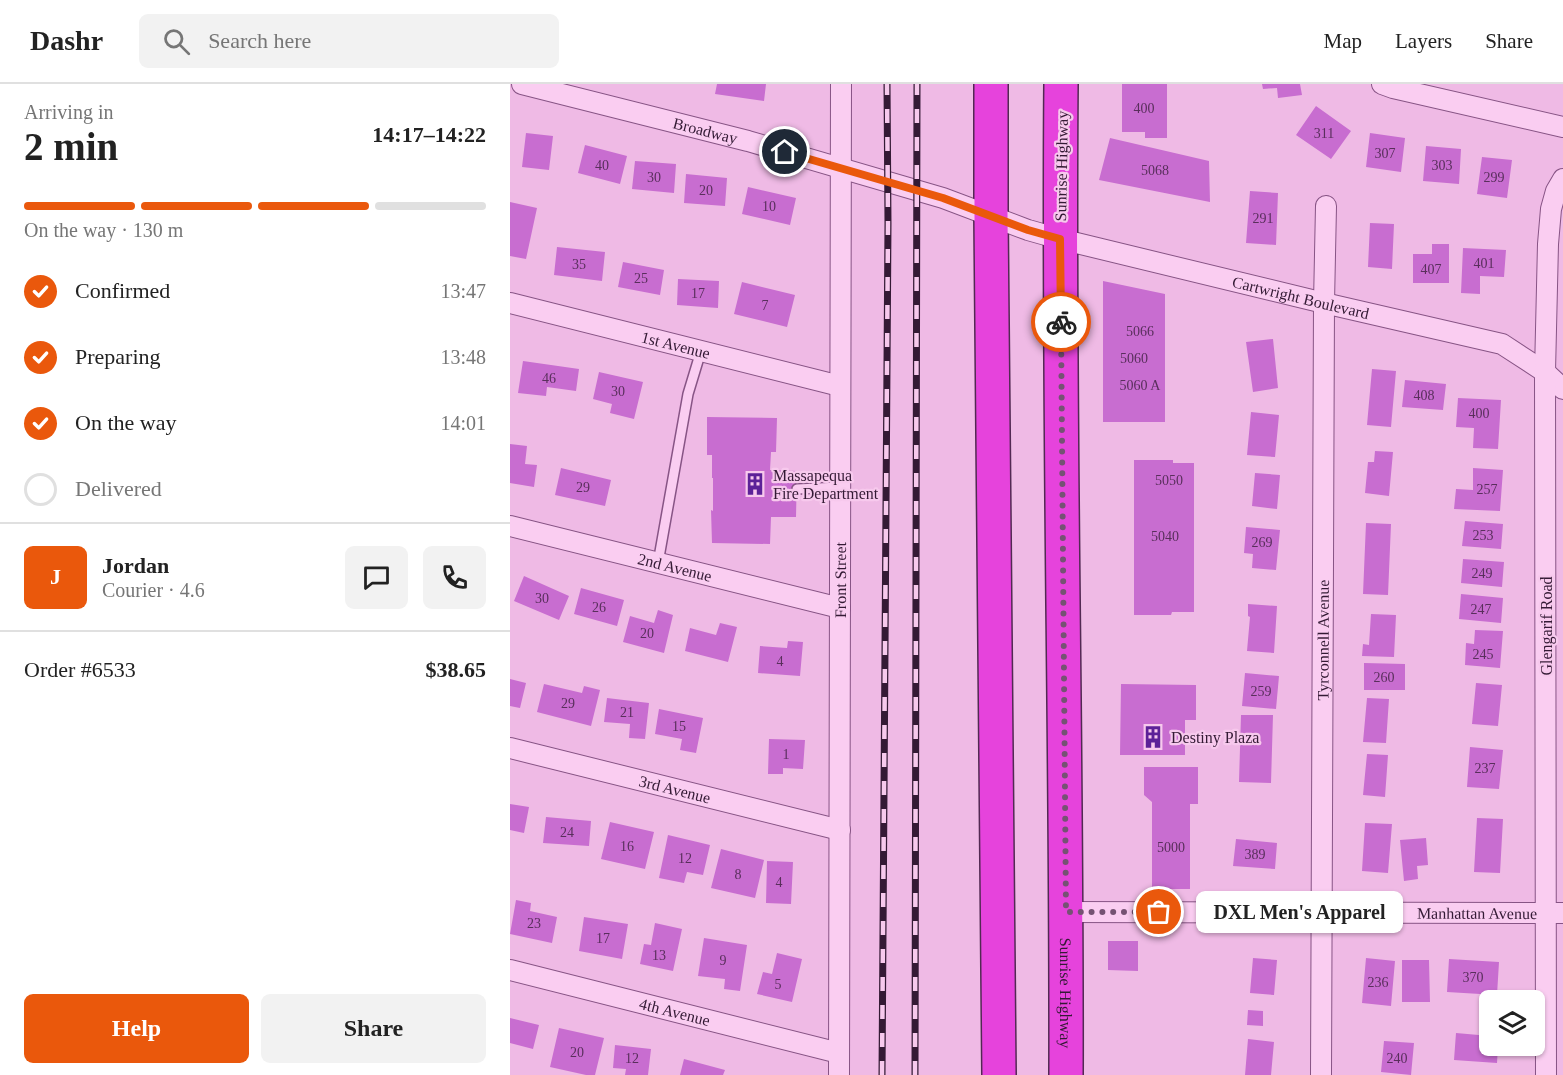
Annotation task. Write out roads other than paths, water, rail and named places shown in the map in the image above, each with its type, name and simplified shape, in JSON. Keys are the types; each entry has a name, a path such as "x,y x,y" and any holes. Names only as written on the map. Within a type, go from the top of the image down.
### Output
{"highway":[{"path":"991,84 999,1075"},
{"name":"Sunrise Highway","path":"1061,84 1066,1075"}],"street":[{"name":"Broadway","path":"522,84 748,141 943,198 1028,230"},
{"name":"Front Street","path":"839,1075 841,84"},
{"path":"1382,84 1563,127"},
{"name":"Glengarif Road","path":"1546,1075 1555,913 1545,372 1551,209 1556,191 1563,179"},
{"name":"Tyrconnell Avenue","path":"1321,1075 1326,206"},
{"name":"Cartwright Boulevard","path":"1028,230 1502,344 1545,372 1563,389"},
{"name":"1st Avenue","path":"510,303 840,386"},
{"name":"2nd Avenue","path":"510,526 840,608"},
{"name":"3rd Avenue","path":"510,748 840,830"},
{"name":"Manhattan Avenue","path":"1066,912 1555,913"},
{"name":"4th Avenue","path":"510,970 839,1053"}],"lane":[{"path":"658,563 688,394 701,351"},
{"path":"797,489 840,487"}],"railway":[{"path":"882,1075 887,84"},
{"path":"915,1075 917,84"}],"place":[{"name":"Massapequa Fire Department","path":"755,484"},
{"name":"Destiny Plaza","path":"1153,737"},
{"name":"DXL Men's Apparel","path":"1159,912"}]}
